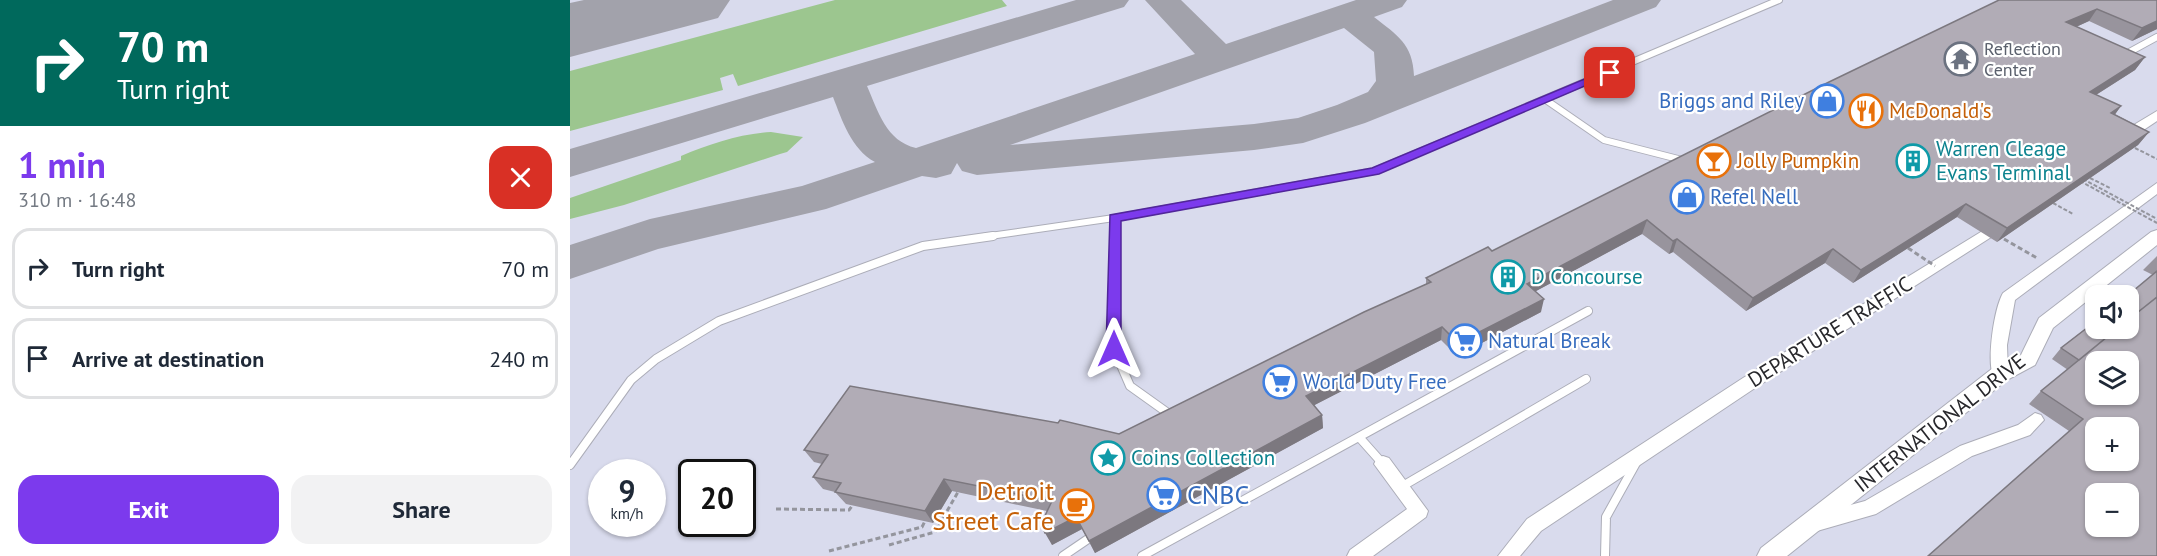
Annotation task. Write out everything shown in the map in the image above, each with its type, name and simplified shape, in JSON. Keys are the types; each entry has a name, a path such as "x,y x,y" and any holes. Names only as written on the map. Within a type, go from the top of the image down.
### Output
{"street":[{"path":"2108,147 2157,115"},
{"path":"2000,374 1999,345 2008,297 2157,187"},
{"name":"DEPARTURE TRAFFIC","path":"1508,556 1534,525 1749,383 1987,235 2013,216"},
{"name":"INTERNATIONAL DRIVE","path":"1769,556 2000,374 2028,360 2046,323 2157,236"},
{"path":"1809,524 1869,508 1966,451 2024,430 2035,420"},
{"path":"1356,556 1419,511 1383,464"}],"lane":[{"path":"570,465 631,380 656,359 719,321 923,246 1114,218 1374,171 1779,0"},
{"path":"2118,59 2157,37"},
{"path":"1546,100 1604,140 1693,163"},
{"path":"1114,218 1114,349 1130,386 1177,420"},
{"path":"1142,556 1588,311"},
{"path":"1401,488 1586,379"},
{"path":"1359,437 1383,464"},
{"path":"1605,556 1606,517 1640,457"},
{"path":"1063,556 1088,539"}],"path":[{"path":"2135,148 2157,159"},
{"path":"2090,178 2110,188"},
{"path":"2075,179 2157,221"},
{"path":"2081,179 2157,221"},
{"path":"2053,203 2073,214"},
{"path":"2002,238 2022,249"},
{"path":"1908,248 1935,266"},
{"path":"889,545 934,532 958,492"},
{"path":"776,509 849,510 852,506"},
{"path":"829,551 922,527 926,521"},
{"path":"899,533 899,542"}],"shaded area":[{"path":"570,0 2157,0 2157,556 570,556"}],"green space":[{"path":"835,0 1002,0 1007,6 738,86 733,74 720,78 723,90 570,131 570,71"},
{"path":"771,132 803,137 787,152 624,205 570,219 570,198 681,160 681,156 714,144 736,137"}],"building":[{"path":"1999,0 2157,0 2157,21 2142,28 2097,9 2066,22 2145,57 2090,92 2121,106 2111,113 2149,132 2007,228 1966,204 1861,270 1833,249 1753,298 1677,239 1673,241 1647,220 1527,284 1544,299 1458,343 1442,327 1306,396 1322,415 1089,541 1076,517 1045,533 1041,524 1052,501 944,479 925,511 835,492 841,483 813,477 828,455 804,450 850,386 1058,423 1060,420 1119,434 1364,312 1431,282 1426,278 1488,247 1492,251 1829,82"},
{"path":"2157,271 2157,297 2139,311 2139,286"},
{"path":"2157,297 2157,556 1928,556 2083,419 2041,391 2085,355 2085,405 2139,405 2139,351 2090,351 2105,339 2139,339 2139,311"},
{"path":"2085,329 2085,339 2105,339 2090,351 2085,351 2085,355 2079,360 2061,348"}],"taxiway":[{"path":"845,80 1112,0"},
{"path":"1162,0 1220,58"},
{"path":"1348,14 1390,0"},
{"path":"1367,108 1644,0"},
{"path":"977,161 1254,137 1303,130 1351,114 1382,100 1395,82 1395,64 1392,52 1387,45 1348,14"},
{"path":"1220,58 1348,14"},
{"path":"919,162 1220,58"},
{"path":"570,163 845,80"},
{"path":"845,80 860,116 874,141 896,156 919,162"},
{"path":"570,262 650,235 810,199 919,162"},
{"path":"919,162 936,164"}],"runway":[{"path":"570,30 688,0"}],"place":[{"name":"Reflection Center","path":"1961,59"},
{"name":"Briggs and Riley","path":"1827,101"},
{"name":"McDonald's","path":"1866,111"},
{"name":"Jolly Pumpkin","path":"1714,161"},
{"name":"Warren Cleage Evans Terminal","path":"1913,161"},
{"name":"Refel Nell","path":"1687,197"},
{"name":"D Concourse","path":"1508,277"},
{"name":"Natural Break","path":"1465,341"},
{"name":"World Duty Free","path":"1280,382"},
{"name":"Coins Collection","path":"1108,458"},
{"name":"CNBC","path":"1164,495"},
{"name":"Detroit Street Cafe","path":"1077,506"}],"route":[{"path":"1114,349 1114,218 1374,171 1610,73"}]}
